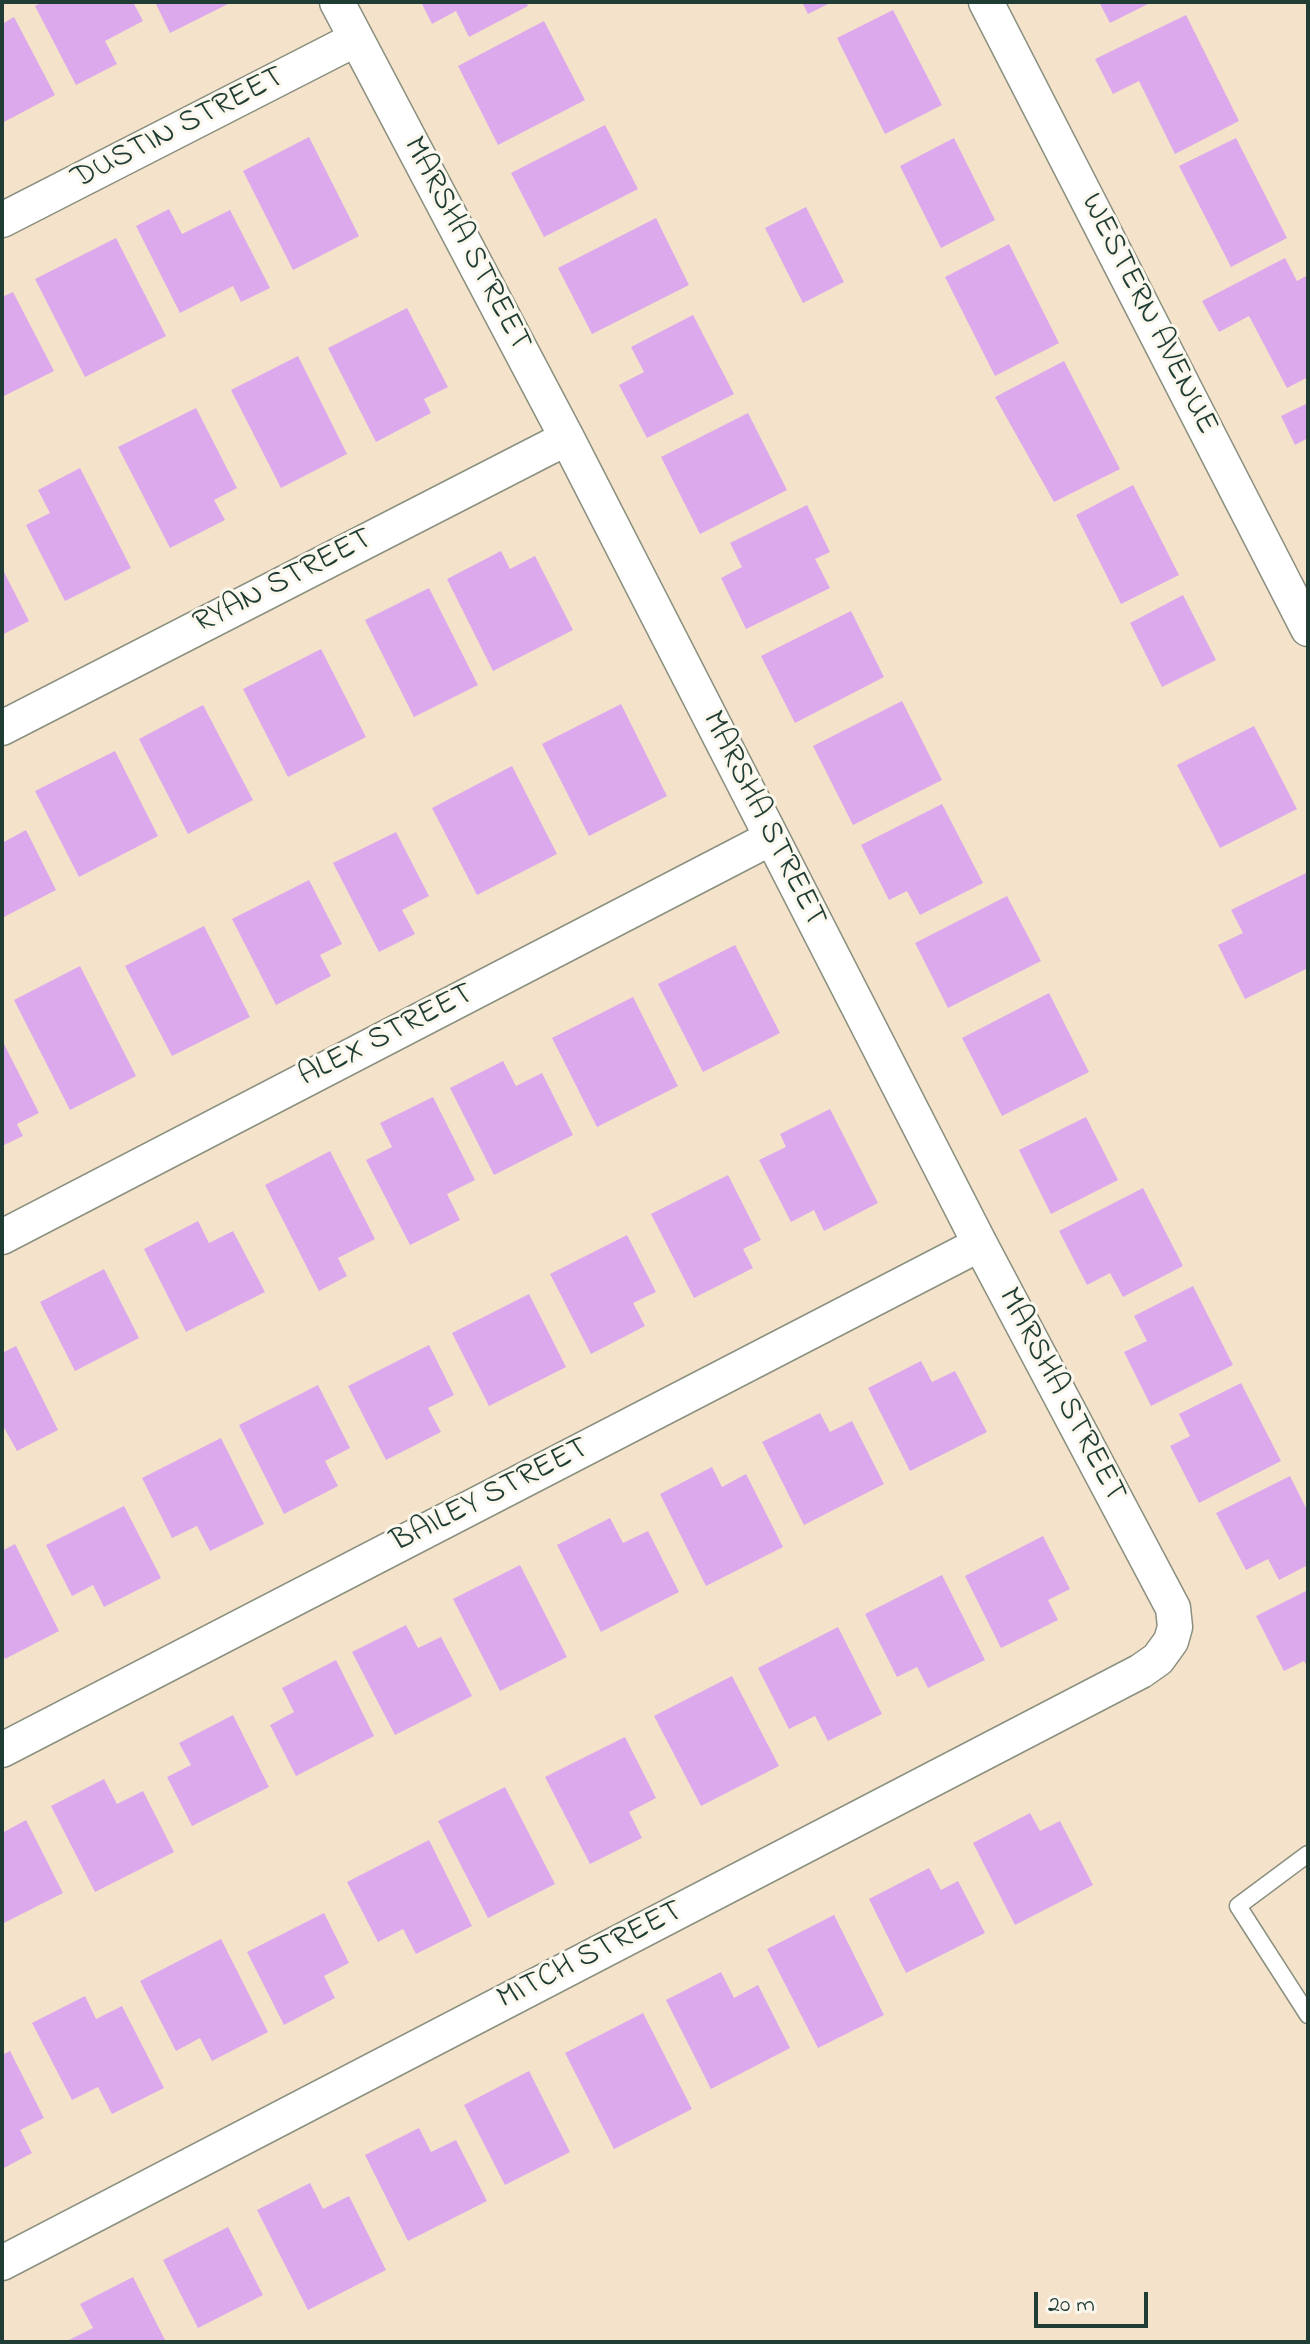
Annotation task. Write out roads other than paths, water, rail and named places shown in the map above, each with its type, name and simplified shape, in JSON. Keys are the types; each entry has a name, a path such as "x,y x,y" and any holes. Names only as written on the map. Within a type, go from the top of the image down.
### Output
{"street":[{"name":"MARSHA STREET","path":"337,2 567,438 980,1244 1173,1608 1175,1627 1171,1641"},
{"name":"WESTERN AVENUE","path":"986,2 1308,629"},
{"name":"DUSTIN STREET","path":"2,220 356,39"},
{"name":"RYAN STREET","path":"2,728 567,438"},
{"name":"ALEX STREET","path":"2,1237 771,838"},
{"name":"BAILEY STREET","path":"2,1750 980,1244"},
{"name":"MITCH STREET","path":"2,2263 1141,1671 1158,1659 1171,1641"}],"lane":[{"path":"1308,1854 1238,1906 1308,2015"}]}
